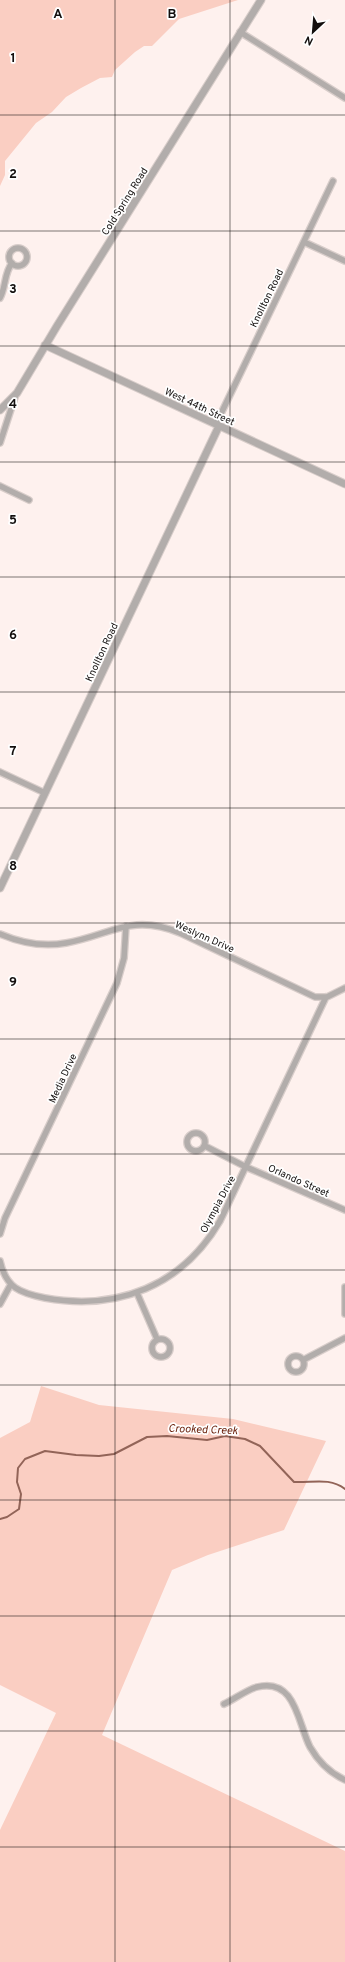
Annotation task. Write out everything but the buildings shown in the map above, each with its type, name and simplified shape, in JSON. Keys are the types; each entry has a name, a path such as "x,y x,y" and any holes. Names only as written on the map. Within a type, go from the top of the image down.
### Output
{"street":[{"name":"Cold Spring Road","path":"0,410 15,397 45,345 261,0"},
{"path":"240,32 345,98"},
{"name":"Knollton Road","path":"0,888 333,181"},
{"path":"304,242 345,262"},
{"path":"0,298 5,287 8,269 12,263"},
{"name":"West 44th Street","path":"45,345 345,484"},
{"path":"0,443 15,397"},
{"path":"0,486 28,500"},
{"path":"0,772 45,793"},
{"name":"Weslynn Drive","path":"0,934 27,943 55,944 68,943 126,926 145,925 174,930 311,996 326,997"},
{"name":"Media Drive","path":"0,1234 5,1218 117,983 124,958 126,926"},
{"path":"326,997 345,988"},
{"name":"Olympia Drive","path":"11,1284 28,1294 70,1302 100,1302 137,1293 172,1274 198,1252 220,1221 326,997"},
{"name":"Orlando Street","path":"205,1146 246,1167 345,1210"},
{"path":"0,1261 4,1275 11,1284 0,1304"},
{"path":"345,1287 345,1314"},
{"path":"137,1293 158,1339"},
{"path":"303,1360 345,1338"},
{"path":"224,1704 257,1687 266,1686 281,1690 294,1703 305,1736 313,1753 326,1768 345,1780"}],"shaded area":[{"path":"0,0 238,0 179,19 152,46 144,46 135,52 115,70 112,77 100,78 66,97 52,112 36,123 5,161 5,175 0,186"},
{"path":"41,1386 99,1405 233,1419 326,1441 284,1530 208,1555 172,1570 102,1735 345,1851 345,1962 0,1962 0,1830 56,1713 0,1685 0,1438 30,1422"}],"waterway":[{"name":"Crooked Creek","path":"0,1519 7,1517 19,1509 21,1494 17,1482 18,1468 25,1459 45,1451 76,1455 99,1456 114,1454 147,1437 167,1436 207,1440 225,1436 245,1439 260,1446 294,1482 321,1481 333,1483 345,1489"}]}
